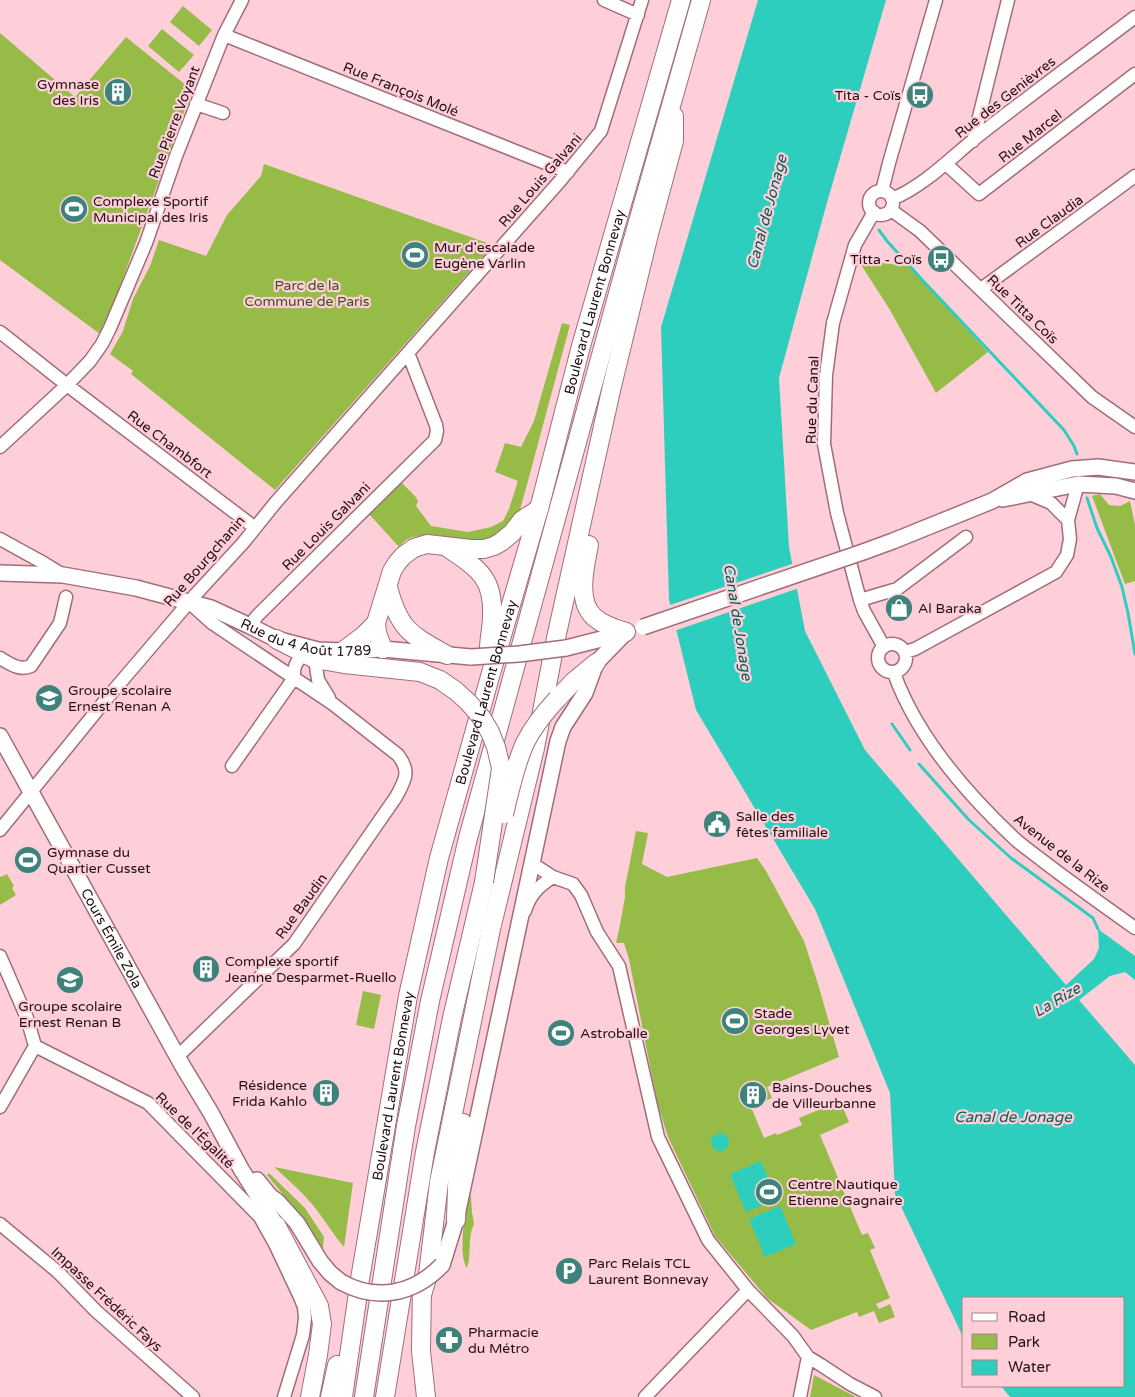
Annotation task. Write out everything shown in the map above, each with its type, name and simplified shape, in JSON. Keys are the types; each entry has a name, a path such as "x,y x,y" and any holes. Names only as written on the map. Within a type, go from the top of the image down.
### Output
{"highway":[{"name":"Boulevard Laurent Bonnevay","path":"343,1397 360,1279 408,996 439,858 539,509 581,346 681,0"},
{"name":"Boulevard Laurent Bonnevay","path":"364,1397 408,1117 430,1001 468,838 701,0"},
{"path":"422,1295 428,1275 439,1182 491,929 534,748 556,638 612,386 674,140 674,93"},
{"path":"612,386 616,408 583,575 585,606 594,617 610,627 635,630"},
{"path":"383,649 377,633 376,623 389,580 397,563 409,551 427,544 471,549 484,549 494,546 512,533 522,520 539,509"},
{"path":"446,546 484,576 490,587 492,602 489,648 491,673"},
{"path":"388,587 396,613 402,623 421,640 447,655"},
{"path":"343,651 363,636 376,623"},
{"path":"276,639 310,656 344,664 420,672 440,680 456,691 481,717 496,747 501,768 484,882"},
{"path":"386,1397 425,1152 452,1018 484,882 518,761 525,742 535,726 573,682 596,663"},
{"path":"456,1220 458,1154 466,1101 492,976 521,852 541,749 548,681"},
{"path":"425,1152 428,1169 420,1324 426,1397"},
{"path":"276,1225 319,1306 322,1324 310,1397"},
{"path":"330,1397 347,1302 360,1279"}],"main road":[{"path":"992,501 1027,481 1072,469 1098,467 1134,471"},
{"path":"992,501 1081,484 1116,486 1135,491"},
{"name":"Rue du 4 Août 1789","path":"63,575 136,588 211,608 276,639 318,650 383,649 471,656 520,654 566,648 635,630 863,552 992,501"},
{"path":"0,573 63,575"},
{"path":"456,1220 558,740 584,692 596,663 635,630"},
{"name":"Cours Émile Zola","path":"0,736 177,1057 211,1113 246,1166 270,1196 277,1200 298,1222 320,1261 330,1273 351,1288 372,1293 405,1290 435,1273 442,1265 456,1220"},
{"name":"Cours Émile Zola","path":"211,1113 249,1182 276,1225"}],"street":[{"name":"Rue Pierre Voyant","path":"0,447 67,385 90,361 102,344 146,243 172,166 224,35 242,0"},
{"path":"604,0 638,15"},
{"name":"Rue Louis Galvani","path":"250,626 435,440 436,425 410,358 406,355 568,172 601,131 642,0"},
{"path":"889,200 876,192 872,196 870,208 880,215 886,214 889,200 888,163 936,0"},
{"path":"972,141 1008,0"},
{"name":"Rue des Genièvres","path":"889,200 902,195 946,164 972,141 1135,17"},
{"name":"Rue François Molé","path":"224,35 568,172"},
{"name":"Rue Marcel","path":"946,164 979,194 1135,74"},
{"path":"196,104 223,114"},
{"name":"Rue Claudia","path":"981,289 1135,176"},
{"name":"Rue Titta Coïs","path":"889,200 1092,397 1135,428"},
{"name":"Rue du Canal","path":"874,212 855,245 833,324 826,375 824,444 837,513 860,600 884,647"},
{"name":"Rue Chambfort","path":"0,332 254,527"},
{"name":"Rue Bourgchanin","path":"0,830 189,602 243,544 254,527 406,355"},
{"path":"905,652 915,649 1056,572 1067,555 1070,539 1068,520 1081,484"},
{"path":"1030,494 1051,502 1068,520"},
{"path":"860,600 897,589 966,537"},
{"name":"Rue du 4 Août 1789","path":"0,540 63,575"},
{"path":"0,658 18,668 31,666 60,623 66,597"},
{"path":"189,602 212,623 333,704"},
{"path":"893,644 902,648 905,652 907,656 905,665 898,672 885,671 879,664 878,654 884,647 893,644"},
{"path":"318,680 312,686 299,681 294,669 297,660 310,656 318,680 333,704"},
{"name":"Avenue de la Rize","path":"894,673 900,688 929,740 970,792 1017,840 1064,877 1135,928"},
{"path":"232,766 299,681"},
{"name":"Rue Baudin","path":"177,1057 294,944 396,797 406,776 404,763 398,755 333,704"},
{"path":"531,865 536,866 553,877 573,884 581,894 597,932 619,966 658,1137 708,1240 748,1290 793,1336 808,1357 850,1384 875,1397"},
{"path":"519,924 524,917 528,902 540,886 553,877"},
{"path":"0,956 27,1018 35,1046 0,1107"},
{"name":"Rue de l'Égalité","path":"35,1046 148,1104 260,1217 304,1307 303,1335 284,1397"},
{"path":"236,1192 249,1182"},
{"name":"Impasse Frédéric Fays","path":"0,1224 58,1272 96,1310 193,1397"},
{"path":"645,1397 748,1290"},
{"path":"800,1397 808,1357"}],"green space":[{"path":"183,6 212,30 199,46 170,22"},
{"path":"162,29 194,55 179,72 148,46"},
{"name":"Complexe Sportif Municipal des Iris","path":"0,33 75,97 126,37 192,90 108,319 100,334 0,260"},
{"name":"Parc de la Commune de Paris","path":"264,164 493,245 275,490 131,374 133,371 110,354 123,331 133,299 150,266 159,240 206,256 227,215 261,176"},
{"path":"859,258 872,262 909,266 988,352 936,393 890,310 858,260"},
{"path":"562,323 570,325 519,514 502,532 489,539 472,541 429,535 409,538 399,547 369,514 402,483 415,496 418,501 416,506 431,526 468,532 491,527 503,521 518,481 495,472 505,443 521,447 534,421"},
{"path":"1100,494 1109,505 1120,506 1130,501 1135,525 1135,581 1125,584 1092,496"},
{"name":"Stade Georges Lyvet","path":"636,831 648,833 642,864 667,877 757,858 804,941 839,1057 767,1087 772,1098 751,1107 764,1138 802,1125 799,1118 840,1101 849,1122 820,1135 862,1235 868,1233 875,1248 870,1250 890,1298 876,1304 879,1309 890,1304 895,1317 879,1323 874,1311 859,1317 857,1312 811,1330 767,1298 715,1236 668,1137 657,1102 629,959 624,943 616,943"},
{"path":"7,874 14,886 12,888 16,895 0,905 0,876"},
{"path":"363,991 381,995 374,1029 356,1025"},
{"path":"274,1167 353,1183 344,1247 311,1203"},
{"path":"269,1173 305,1208 324,1237 322,1259 295,1209 267,1175"},
{"path":"469,1195 471,1196 474,1224 467,1268 463,1254 463,1234 467,1198"},
{"path":"814,1375 856,1397 810,1397"}],"water":[{"name":"Canal de Jonage","path":"758,0 886,0 826,206 779,378 789,547 805,631 865,750 1066,985 1094,959 1099,948 1098,929 1135,956 1135,980 1125,972 1110,976 1079,1000 1135,1065 1135,1397 1010,1397 1002,1387 1125,1387 1125,1297 962,1297 962,1335 895,1194 890,1093 815,909 696,710 669,600 661,327"},
{"path":"720,1133 726,1136 729,1142 726,1148 720,1151 714,1148 711,1142 714,1136"},
{"path":"761,1161 777,1199 746,1212 730,1174"},
{"path":"780,1206 796,1244 765,1257 749,1219"}],"pier":[{"path":"795,563 799,588 674,631 667,606"}],"waterway":[{"path":"879,230 926,284 1064,430 1077,454"},
{"path":"1087,498 1097,528 1111,557 1122,587 1135,654"},
{"path":"892,724 910,750"},
{"path":"919,764 969,820 1011,858 1093,918 1098,929"}],"place":[{"name":"Gymnase des Iris","path":"118,92"},
{"name":"Tita - Coïs","path":"920,95"},
{"name":"Complexe Sportif Municipal des Iris","path":"74,209"},
{"name":"Mur d'escalade Eugène Varlin","path":"415,255"},
{"name":"Titta - Coïs","path":"941,259"},
{"name":"Al Baraka","path":"899,608"},
{"name":"Groupe scolaire Ernest Renan A","path":"49,698"},
{"name":"Salle des fêtes familiale","path":"717,824"},
{"name":"Gymnase du Quartier Cusset","path":"28,860"},
{"name":"Complexe sportif Jeanne Desparmet-Ruello","path":"206,969"},
{"name":"Groupe scolaire Ernest Renan B","path":"70,980"},
{"name":"Stade Georges Lyvet","path":"735,1021"},
{"name":"Astroballe","path":"561,1033"},
{"name":"Résidence Frida Kahlo","path":"326,1093"},
{"name":"Bains-Douches de Villeurbanne","path":"753,1095"},
{"name":"Centre Nautique Etienne Gagnaire","path":"769,1192"},
{"name":"Parc Relais TCL Laurent Bonnevay","path":"569,1271"},
{"name":"Pharmacie du Métro","path":"449,1340"}],"water label":[{"name":"La Rize","path":"1057,1000"}]}
